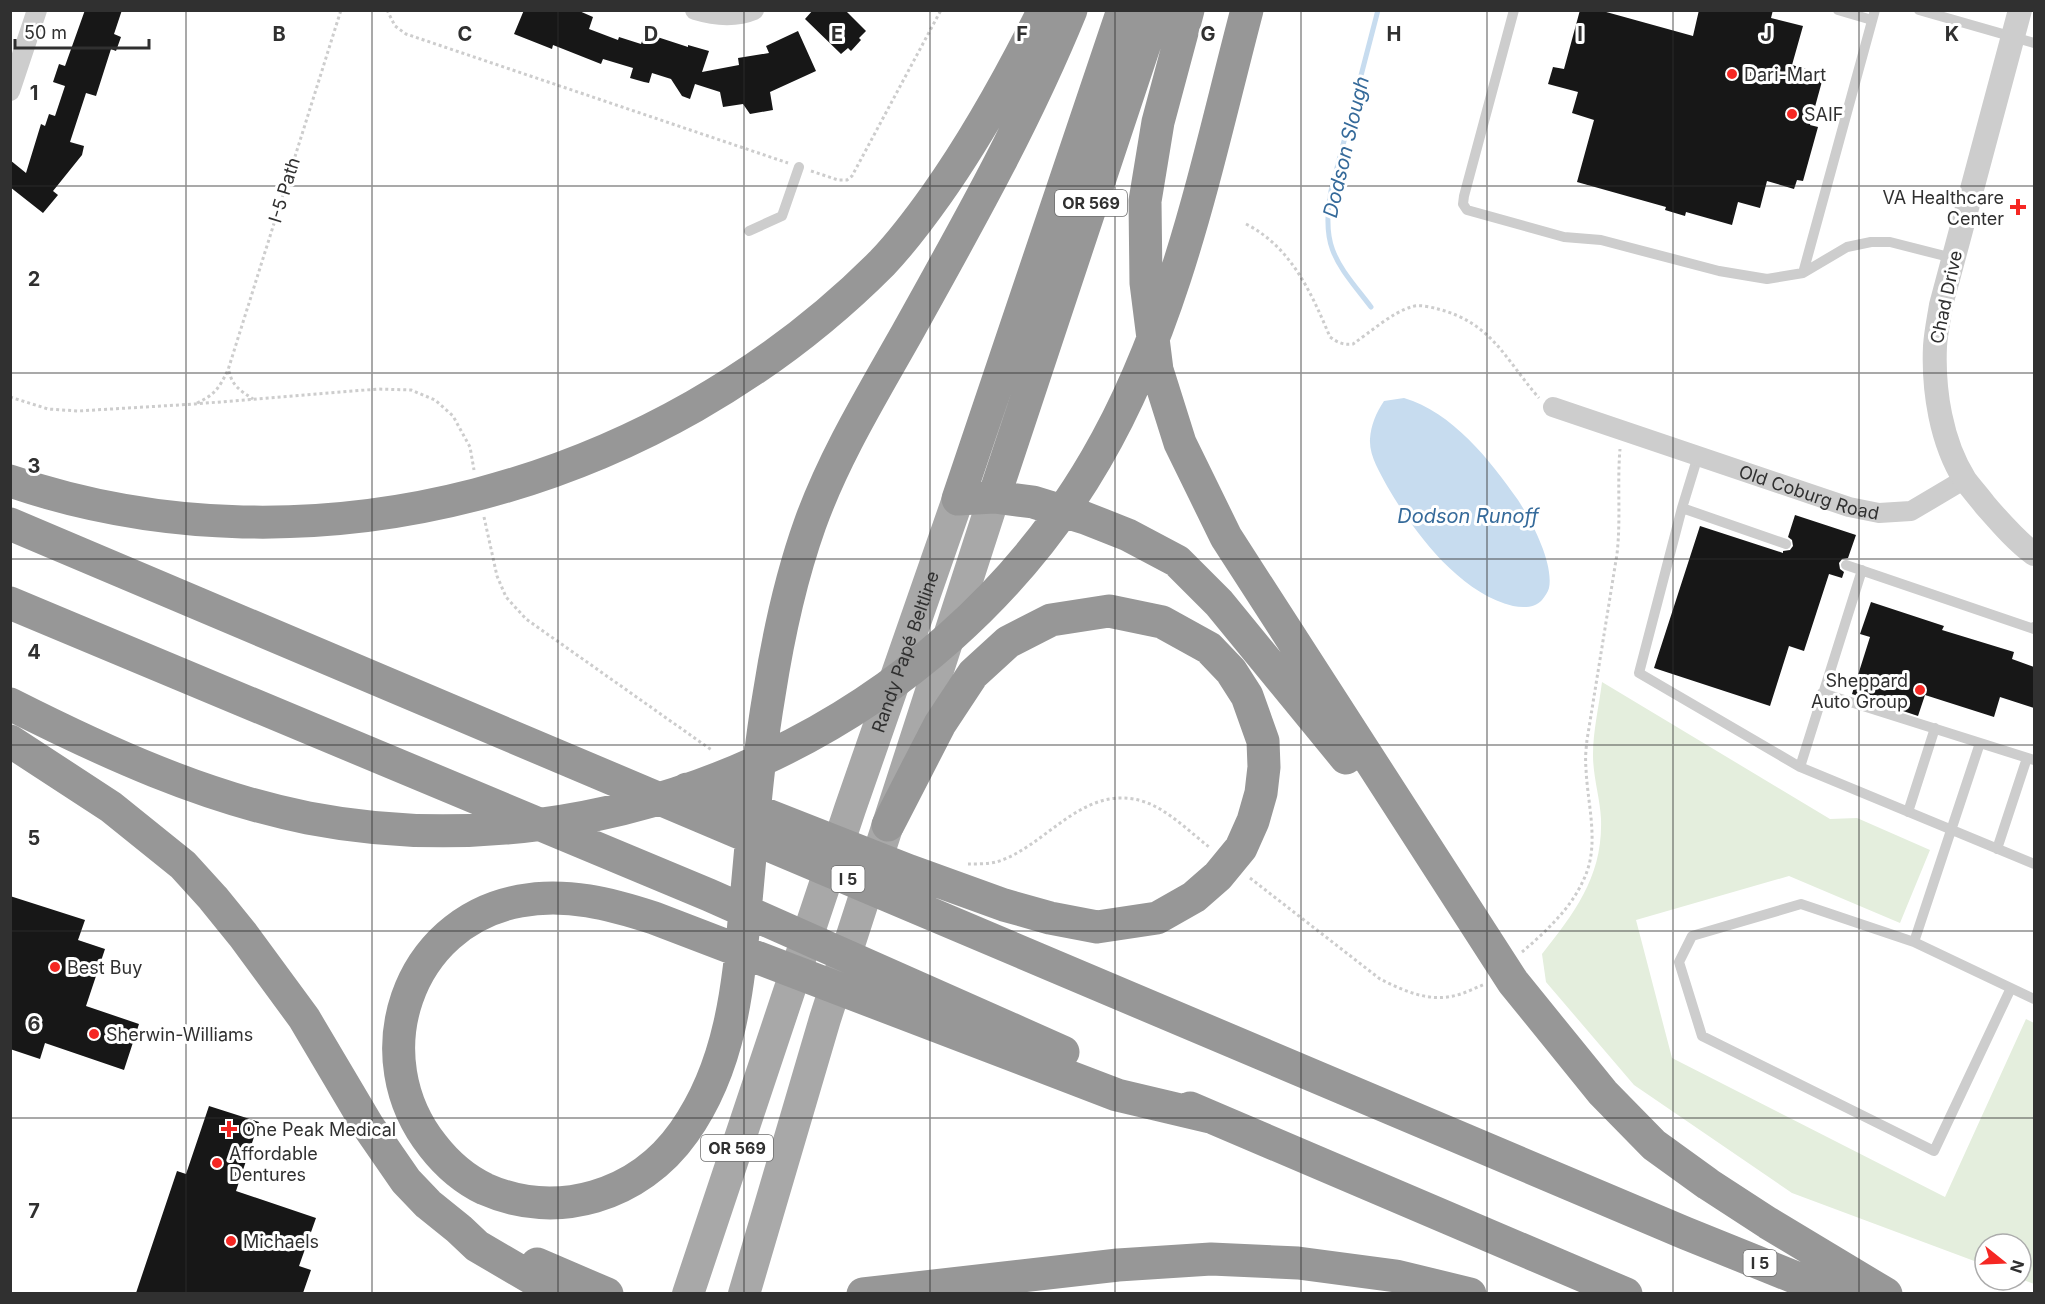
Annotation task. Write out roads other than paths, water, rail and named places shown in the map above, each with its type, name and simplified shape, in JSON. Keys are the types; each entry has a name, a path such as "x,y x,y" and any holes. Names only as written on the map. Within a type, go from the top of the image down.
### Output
{"highway":[{"path":"10,481 43,492 110,507 175,517 319,521 376,515 462,499 496,491 578,463 681,414 727,387 827,314 884,261 922,215 955,168 1008,82 1044,10"},
{"path":"1071,10 1029,107 988,189 860,416 811,522 789,593 777,645 759,771 738,985 732,1022 719,1064 701,1105 683,1134 664,1156 644,1173 598,1197 571,1203 533,1203 510,1198 476,1184 452,1167 427,1139 412,1115 405,1095 398,1060 398,1031 401,1017 413,985 440,944 466,923 497,907 521,900 563,897 605,904 646,915 1117,1095 1210,1118"},
{"name":"Randy Papé Beltline","path":"958,499 1123,10"},
{"name":"Randy Papé Beltline","path":"994,497 1156,10"},
{"path":"1188,10 1158,122 1145,201 1146,283 1157,370 1180,443 1226,537 1513,982 1603,1094 1653,1145 1768,1223 1886,1293"},
{"path":"20,709 138,765 221,796 308,818 407,829 508,828 545,824 609,812 695,788 785,750 832,724 876,696 953,635 1014,572 1058,518 1102,449 1141,370 1182,255 1247,10"},
{"path":"958,499 994,497 1033,502 1085,518 1128,535 1177,561 1219,603 1442,875"},
{"name":"I 5","path":"10,524 1676,1229 1836,1293"},
{"path":"10,603 709,895 1210,1118 1626,1293"},
{"path":"604,776 711,793 910,871 1004,905 1050,918 1097,927 1157,918 1194,897 1218,876 1240,848 1253,821 1261,793 1264,767 1263,741 1247,696 1231,671 1209,648 1162,622 1109,611 1051,620 1008,642 973,674 940,724 888,825"},
{"path":"10,741 130,821 183,865 213,898 269,969 304,1018 391,1161 428,1204 477,1246 560,1293"},
{"path":"459,1229 607,1293"},
{"path":"863,1293 1095,1267 1211,1259 1298,1263 1396,1276 1470,1293"}],"main road":[{"name":"Randy Papé Beltline","path":"744,1293 825,1019 994,497"},
{"name":"Randy Papé Beltline","path":"688,1293 850,809 958,499"}],"street":[{"path":"10,91 37,10"},
{"path":"695,10 727,16 740,15 754,10"},
{"name":"Chad Drive","path":"1965,479 1948,444 1940,411 1935,377 1935,345 1941,305 1953,258 2024,40 2022,14"},
{"name":"Old Coburg Road","path":"1553,407 1849,507 1880,513 1911,511 1965,479"},
{"path":"1965,479 1992,514 2034,554"}],"lane":[{"path":"1514,10 1464,196 1463,204 1467,210 1564,237 1601,240 1750,277 1776,278 1803,273 1847,247 1871,242 1890,242 1953,258"},
{"path":"1803,273 1873,15 1838,10"},
{"path":"1919,10 2024,40"},
{"path":"749,231 782,216 799,167"},
{"path":"1698,456 1639,672 1800,767 2034,864"},
{"path":"1682,508 1786,544"},
{"path":"1846,565 2034,628"},
{"path":"1800,767 1862,570"},
{"path":"1822,693 2031,759 1997,849"},
{"path":"1908,812 1935,728"},
{"path":"1914,942 1980,743"},
{"path":"2011,988 1934,1151 1702,1036 1679,962 1692,936 1801,904 1914,942 2011,988 2034,999"}],"water":[{"name":"Dodson Runoff","path":"1404,398 1422,405 1454,426 1495,469 1518,500 1545,554 1550,578 1545,596 1536,605 1513,606 1493,599 1474,588 1440,558 1398,504 1375,464 1370,439 1374,419 1384,401"}],"waterway":[{"name":"Dodson Slough","path":"1371,307 1334,255 1328,228 1328,211 1331,191 1378,10"}],"place":[{"name":"Dari-Mart","path":"1732,74"},
{"name":"SAIF","path":"1792,114"},
{"name":"VA Healthcare Center","path":"2018,207"},
{"name":"Sheppard Auto Group","path":"1920,690"},
{"name":"Best Buy","path":"55,967"},
{"name":"Sherwin-Williams","path":"94,1034"},
{"name":"One Peak Medical","path":"229,1129"},
{"name":"Affordable Dentures","path":"217,1163"},
{"name":"Michaels","path":"231,1241"}]}
